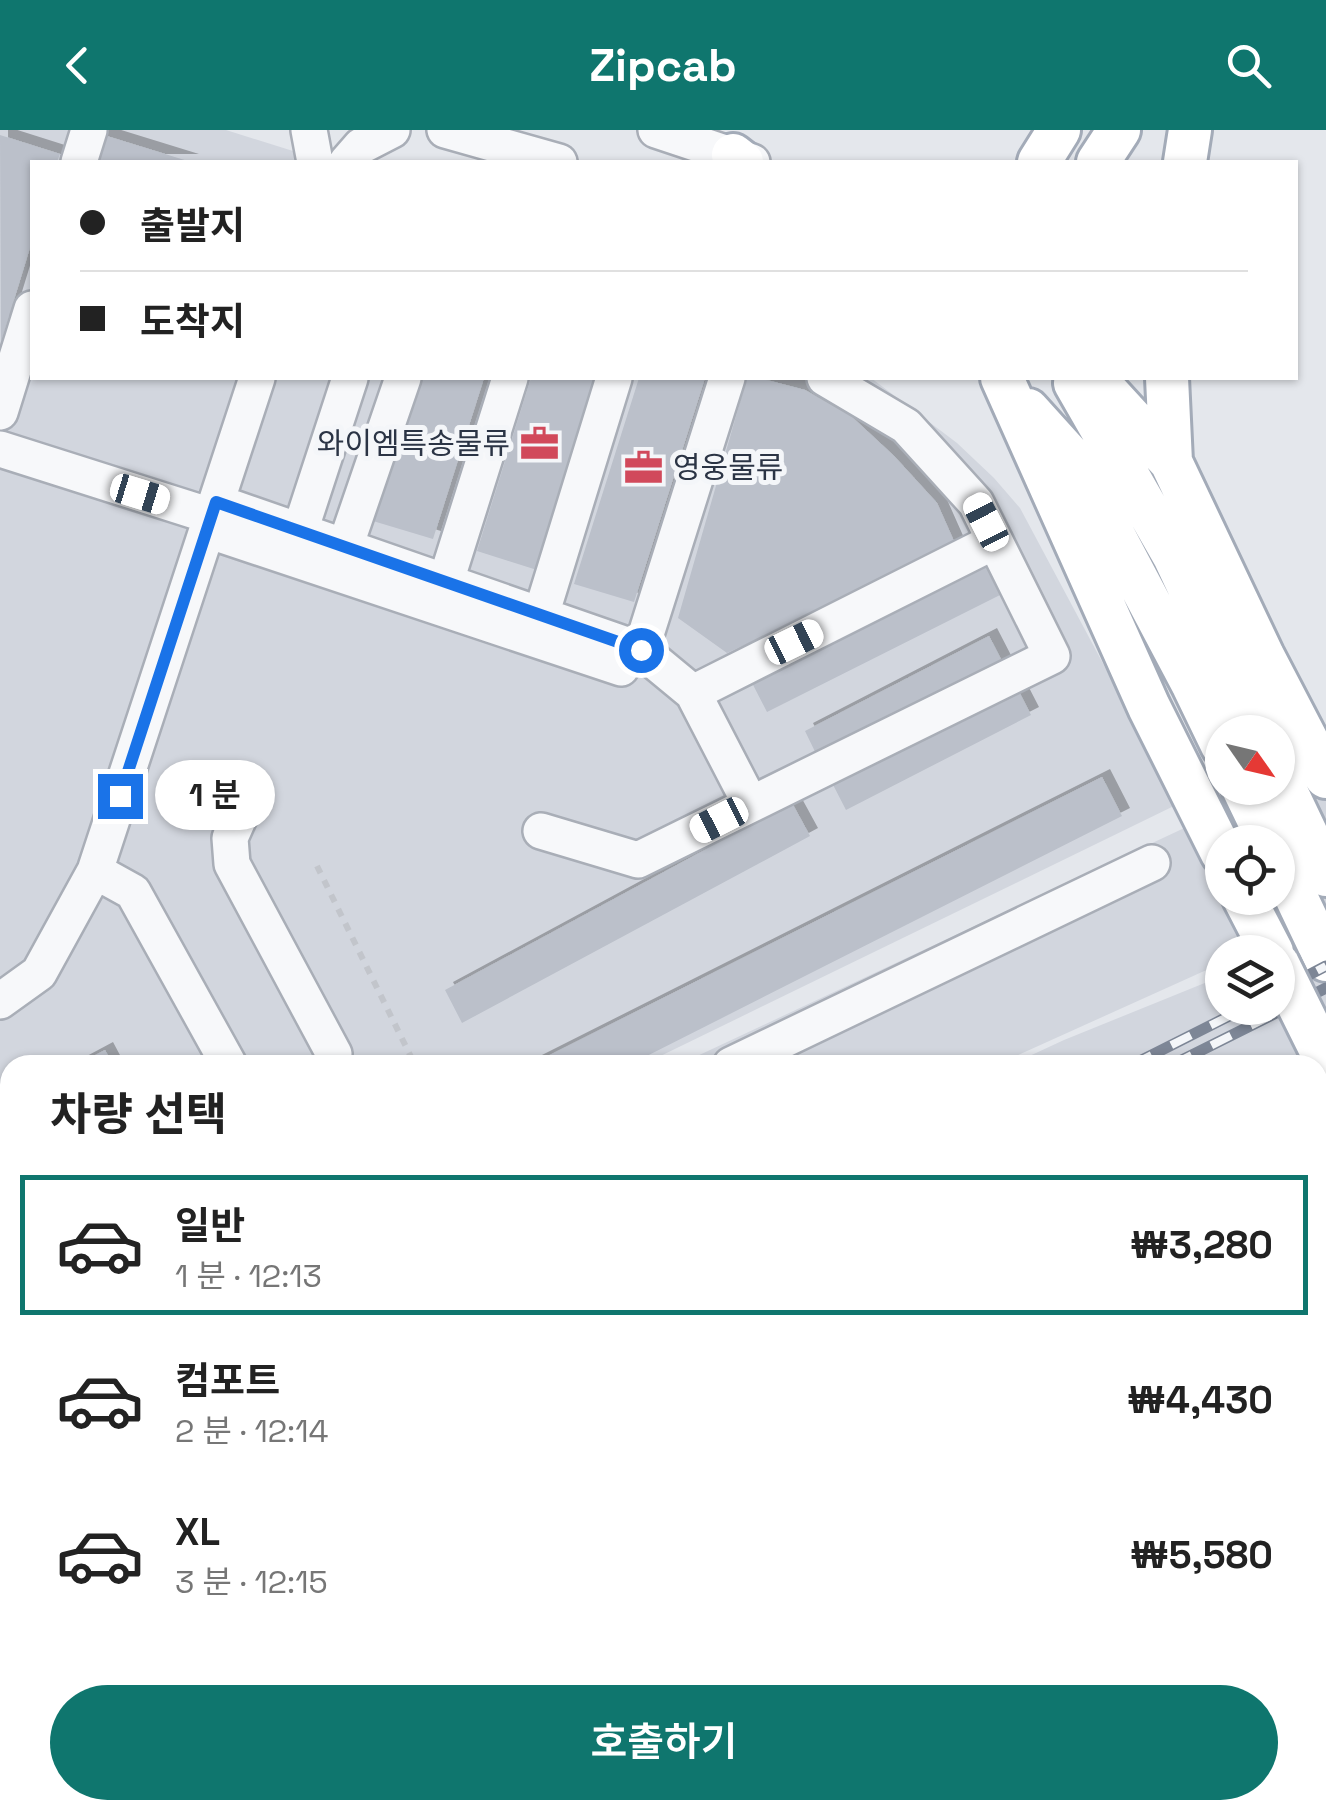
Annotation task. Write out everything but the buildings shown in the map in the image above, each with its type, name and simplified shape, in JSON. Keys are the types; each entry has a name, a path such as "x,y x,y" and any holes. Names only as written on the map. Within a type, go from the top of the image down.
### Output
{"main road":[{"path":"1040,160 1059,130"},
{"path":"1099,160 1119,130"},
{"path":"1184,160 1190,130"},
{"path":"1001,380 1149,707 1208,825"},
{"path":"1002,380 1075,462 1229,673 1326,777"},
{"path":"1167,380 1171,462 1229,673 1225,715"},
{"path":"1092,383 1171,462"},
{"path":"1092,383 1249,715"},
{"path":"1293,805 1326,875"},
{"path":"1295,895 1326,960"},
{"path":"1295,998 1323,1055"}],"street":[{"path":"80,160 90,130"},
{"path":"309,130 315,160"},
{"path":"348,160 361,146 392,130"},
{"path":"445,130 552,160"},
{"path":"656,130 742,160"},
{"path":"0,412 30,314"},
{"path":"0,1002 40,973 95,872 256,380"},
{"path":"300,532 349,380"},
{"path":"345,548 401,380"},
{"path":"446,581 509,380"},
{"path":"541,615 613,380"},
{"path":"641,650 726,380"},
{"path":"541,831 638,860 1052,656 976,504 906,426 828,380"},
{"path":"0,449 211,516 592,646 641,650 694,692 750,804"},
{"path":"211,516 300,532 446,581 541,615 592,646"},
{"path":"694,692 996,541"},
{"path":"245,804 230,838 232,864 334,1054"},
{"path":"752,1055 1152,864"},
{"path":"95,872 133,892 224,1055"}],"path":[{"path":"317,866 410,1055"}],"shaded area":[{"path":"0,130 226,130 322,160 30,160 30,380 874,380 957,443 1020,508 1178,804 663,1055 0,1055"},
{"path":"1326,798 1326,918 1286,935 1205,935 1205,971 1018,1055 699,1055 1195,823"},
{"path":"1326,933 1326,1055 1032,1055 1205,983 1205,1025 1295,1025 1295,946"}],"railway":[{"path":"1295,982 1326,966"},
{"path":"1192,1055 1326,988"},
{"path":"1152,1055 1211,1025"}],"place":[{"name":"와이엠특송물류","path":"540,443"},
{"name":"영웅물류","path":"643,467"}],"route":[{"path":"120,796 216,502 641,650"}]}
